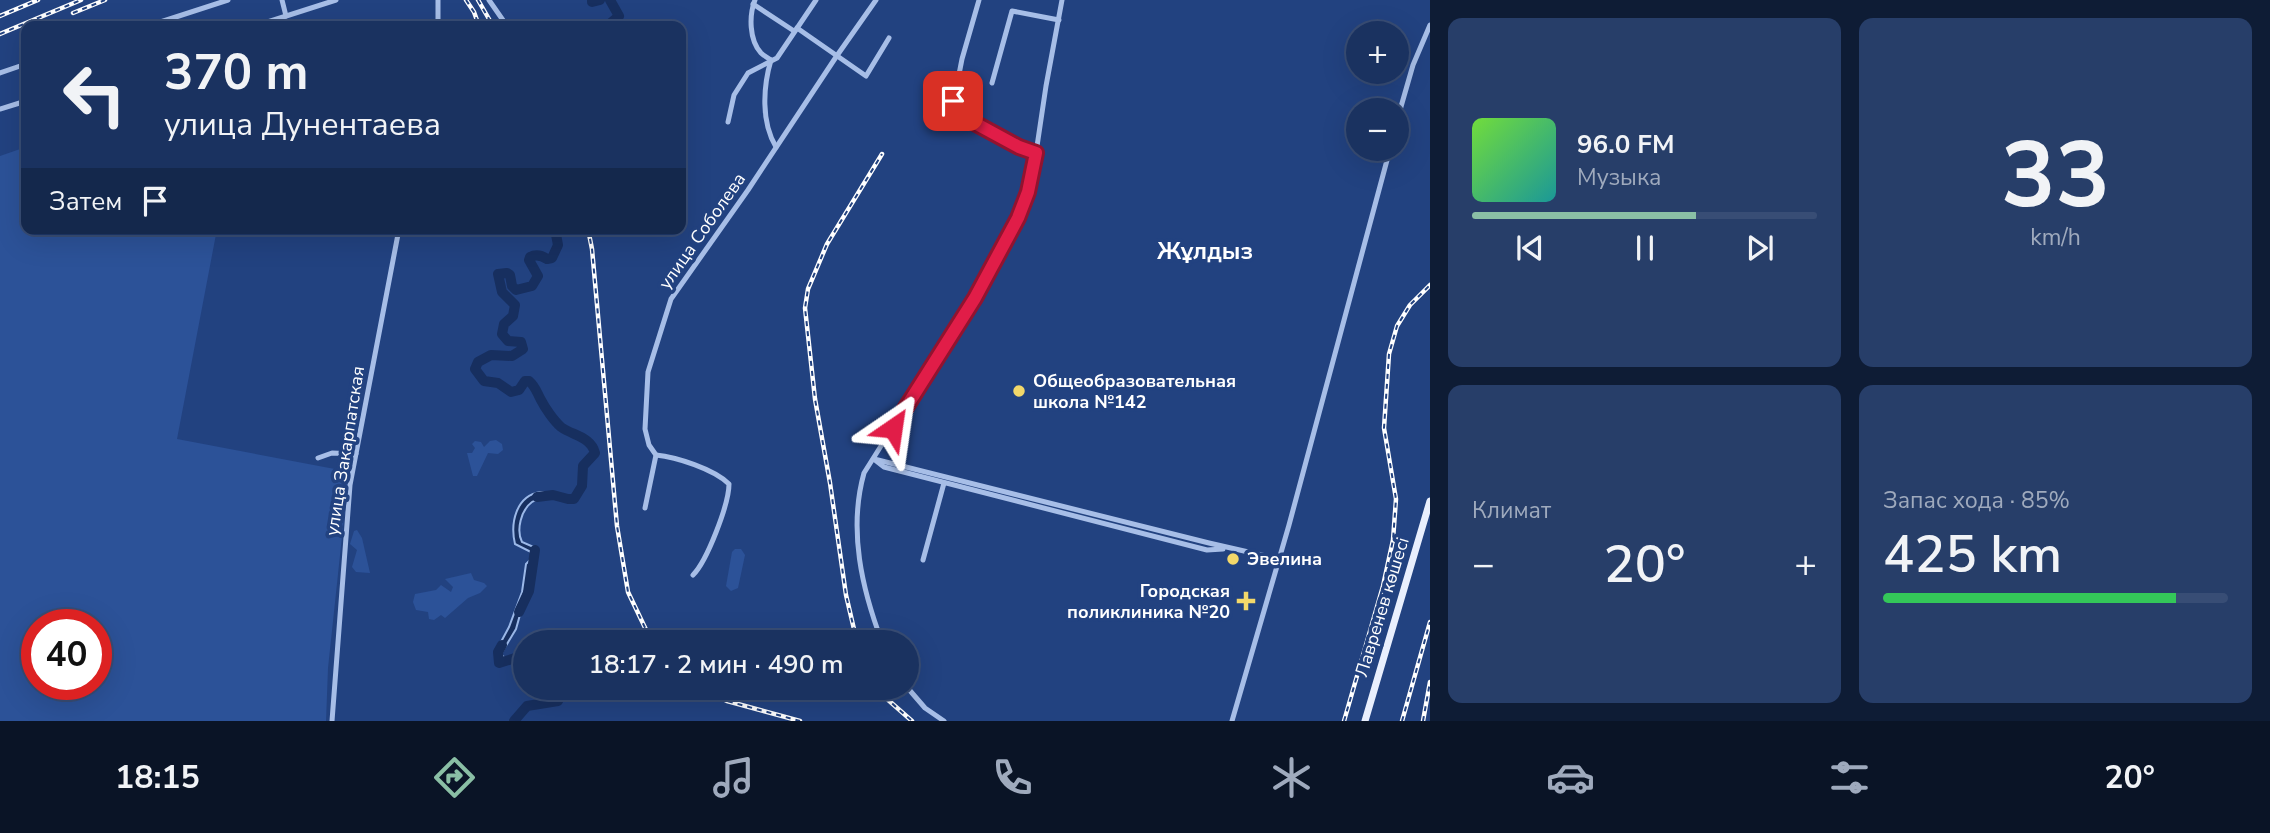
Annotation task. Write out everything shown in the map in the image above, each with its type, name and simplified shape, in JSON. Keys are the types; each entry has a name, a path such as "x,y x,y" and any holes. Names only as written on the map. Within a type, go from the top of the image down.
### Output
{"main road":[{"name":"Лавренев көшесі","path":"1365,721 1430,501"}],"street":[{"path":"163,21 228,0"},
{"path":"282,0 286,16"},
{"path":"270,21 336,0"},
{"path":"438,21 439,0"},
{"path":"489,0 503,21"},
{"path":"728,122 734,95 748,73 777,58 816,0"},
{"name":"улица Соболева","path":"656,455 649,445 645,429 648,372 671,299 876,0"},
{"path":"979,0 953,105 960,115 1019,147 1036,153"},
{"path":"878,630 860,568 860,488 864,473 975,298 1018,218 1028,192 1036,153 1062,0"},
{"path":"771,60 760,52 754,40 750,19 754,2 866,76 890,38"},
{"path":"992,83 1012,11 1059,20"},
{"path":"1403,98 1413,65 1430,25"},
{"path":"771,60 765,86 767,125 770,138 776,147"},
{"path":"0,73 21,66"},
{"path":"0,110 21,103"},
{"path":"1232,721 1279,559 1387,161"},
{"name":"улица Закарпатская","path":"332,721 350,485 398,235"},
{"path":"318,458 332,453 356,454"},
{"path":"645,508 651,468 656,455 670,457 714,473 729,484 727,502 702,566 693,575"},
{"path":"874,459 884,467 1207,550 1233,548"},
{"path":"874,459 1279,559"},
{"path":"923,560 943,483"},
{"path":"918,700 944,721"}],"shaded area":[{"path":"21,149 21,235 216,235 177,439 340,470 348,480 328,668 326,721 0,721 0,156"},
{"path":"496,440 502,444 503,450 498,454 488,453 477,476 473,476 467,453 472,453 475,448 472,444 475,441 481,442 484,447 490,441"},
{"path":"550,492 550,497 532,502 522,515 522,542 536,548 538,553 529,573 516,629 501,654 503,656 495,659 495,653 509,627 522,592 526,564 533,557 531,552 515,544 513,528 520,505 532,495"},
{"path":"357,530 362,538 370,573 356,572 352,567 357,550 350,544 354,531"},
{"path":"741,549 745,555 738,588 731,591 726,586 732,552"},
{"path":"471,573 474,580 487,586 445,618 441,615 434,620 429,619 428,612 416,610 413,602 415,594 436,590 441,585 451,592 453,587 445,579"}],"waterway":[{"path":"592,0 600,0"},
{"path":"610,0 619,16 613,21"},
{"path":"537,497 553,495 574,499 582,486 583,466 595,453 593,448 586,440 558,424 529,381 525,381 519,390 511,392 498,383 484,381 475,369 478,362 491,355 512,356 523,349 521,342 508,341 502,334 504,324 513,316 515,305 502,292 498,274 510,275 512,286 516,290 532,286 538,276 530,257 536,255 552,258 558,245 556,235"},
{"path":"519,612 529,591 535,550"},
{"path":"502,645 498,652 499,663 513,659"},
{"path":"514,721 527,706 558,700"}],"railway":[{"path":"0,16 38,0"},
{"path":"31,21 81,0"},
{"path":"73,13 105,0"},
{"path":"466,0 477,21"},
{"path":"478,0 490,21"},
{"path":"0,34 21,25"},
{"path":"854,630 846,595 815,399 805,308 808,289 827,244 882,154"},
{"path":"589,235 617,526 628,592 646,630"},
{"path":"1344,721 1383,586 1393,540 1396,499 1384,428 1389,354 1397,326 1410,305 1430,285"},
{"path":"1402,721 1430,622"},
{"path":"1423,721 1430,682"},
{"path":"725,700 800,721"},
{"path":"888,700 912,721"}],"place":[{"name":"Общеобразовательная школа №142","path":"1019,391"},
{"name":"Эвелина","path":"1233,559"},
{"name":"Городская поликлиника №20","path":"1246,601"}],"district":[{"name":"Жұлдыз","path":"1205,251"}],"route":[{"path":"893,428 975,298 1018,218 1028,192 1036,153 1019,147 960,115 953,101"}]}
